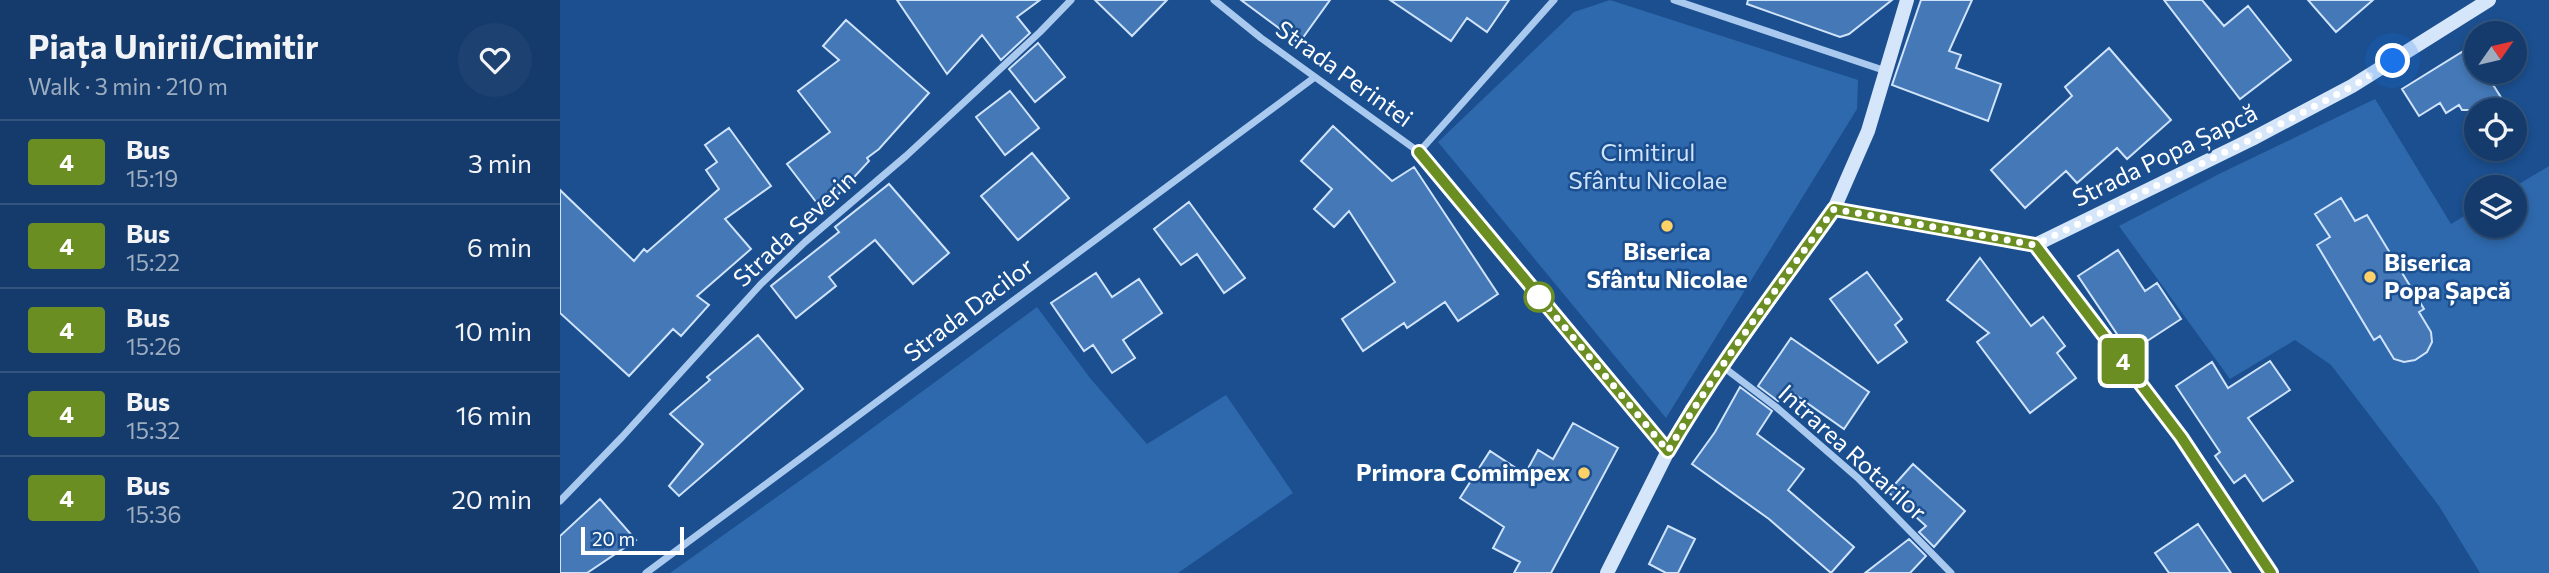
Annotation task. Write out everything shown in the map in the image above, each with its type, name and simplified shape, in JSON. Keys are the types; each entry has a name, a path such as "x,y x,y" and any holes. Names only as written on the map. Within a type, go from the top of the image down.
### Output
{"street":[{"name":"Strada Severin","path":"560,501 761,284 804,242 916,147 1071,0"},
{"name":"Strada Perintei","path":"1214,0 1419,152 1668,451"},
{"path":"1419,152 1554,0"},
{"path":"1674,0 1886,71"},
{"path":"1607,573 1692,409 1834,209 1868,131 1907,0"},
{"name":"Strada Popa Șapcă","path":"2035,245 2252,139 2353,86 2489,0"},
{"name":"Strada Dacilor","path":"646,573 1315,77"},
{"path":"1834,209 2035,245 2181,437 2271,573"},
{"name":"Intrarea Rotarilor","path":"1722,366 1776,407 1858,478 1951,573"}],"green space":[{"name":"Cimitirul Sfântu Nicolae","path":"1610,0 1858,80 1857,109 1666,418 1438,142 1574,12"},
{"path":"2375,99 2451,224 2464,216 2464,238 2527,238 2527,179 2549,166 2549,573 2480,573 2439,506 2331,365 2295,340 2230,379 2119,226 2221,173"},
{"path":"1037,307 1090,378 1147,444 1226,395 1293,493 1178,573 670,573 829,460"}],"building":[{"path":"897,0 1040,0 1017,17 1030,33 1001,60 982,35 947,74"},
{"path":"1095,0 1167,0 1132,36"},
{"path":"1241,0 1330,0 1299,43"},
{"path":"1390,0 1509,0 1487,32 1467,18 1451,41"},
{"path":"1748,0 1892,0 1849,34 1840,37 1747,4"},
{"path":"1921,0 1972,0 1949,51 1961,55 1956,68 2001,84 1988,121 1892,85"},
{"path":"2164,0 2202,0 2224,26 2248,6 2291,60 2240,99"},
{"path":"2308,0 2373,0 2336,32"},
{"path":"846,20 929,93 879,149 867,158 869,161 823,211 787,164 830,132 798,91 839,60 823,46"},
{"path":"1038,43 1065,77 1035,102 1009,69"},
{"path":"2109,48 2171,120 2127,159 2117,148 2077,183 2066,171 2025,208 1991,170 2072,96 2065,87"},
{"path":"2464,51 2464,84 2493,84 2501,98 2464,98 2464,110 2459,105 2446,113 2440,103 2419,116 2402,89"},
{"path":"1010,91 1039,128 1005,155 976,117"},
{"path":"1333,126 1392,181 1414,167 1498,294 1458,321 1445,302 1407,328 1404,323 1363,351 1342,319 1395,282 1349,211 1334,227 1314,209 1332,189 1301,161"},
{"path":"729,128 771,186 725,219 751,249 697,296 709,305 681,336 673,329 629,376 560,313 560,190 634,261 644,249 647,252 719,189 706,170 717,162 705,145"},
{"path":"1032,153 1069,198 1018,240 981,196"},
{"path":"889,184 949,253 913,284 875,240 829,277 836,286 796,318 771,286 839,232 835,227"},
{"name":"Biserica Popa Șapcă","path":"2341,198 2355,221 2367,215 2424,309 2419,312 2431,332 2432,342 2427,352 2415,360 2404,362 2394,359 2380,336 2374,340 2317,245 2330,237 2315,214"},
{"path":"1189,202 1245,278 1224,293 1197,254 1181,265 1154,229"},
{"path":"2118,250 2145,291 2157,283 2181,319 2138,347 2131,337 2123,343 2078,276"},
{"path":"1980,258 2031,326 2043,317 2065,346 2057,353 2076,378 2030,413 1977,342 1989,333 1947,300"},
{"path":"1867,272 1902,319 1895,325 1907,342 1878,363 1830,299"},
{"path":"1096,273 1112,297 1139,279 1162,313 1123,340 1135,358 1112,373 1093,345 1084,351 1051,303"},
{"path":"758,335 803,389 679,496 669,486 703,444 670,414 710,380 707,377"},
{"path":"1791,338 1869,392 1844,429 1787,389 1778,401 1758,386"},
{"path":"2270,361 2290,390 2248,418 2293,481 2263,501 2245,475 2234,483 2215,456 2220,452 2176,386 2212,362 2228,388"},
{"path":"1740,387 1772,411 1757,434 1804,469 1788,490 1854,547 1831,573 1769,519 1692,464 1715,432"},
{"path":"1573,423 1618,448 1551,573 1514,573 1520,562 1493,548 1504,527 1460,498 1490,451 1525,474 1538,450 1553,459"},
{"path":"1913,464 1965,511 1934,547 1919,532 1926,526 1888,492"},
{"path":"600,499 636,540 587,573 560,573 560,536"},
{"path":"2198,524 2231,573 2169,573 2155,553"},
{"path":"1668,526 1695,539 1678,573 1666,573 1649,564"},
{"path":"1909,539 1926,556 1910,573 1865,573"}],"bus line":[{"name":"4","path":"1419,152 1668,451 1692,409 1834,209 2035,245 2181,437 2271,573"}],"place":[{"name":"Biserica Sfântu Nicolae","path":"1667,226"},
{"name":"Biserica Popa Șapcă","path":"2370,277"},
{"name":"Primora Comimpex","path":"1584,473"}],"route":[{"path":"1539,297 1536,293 1668,451 1692,409 1834,209 2035,245 2252,139 2353,86 2393,61"}]}
